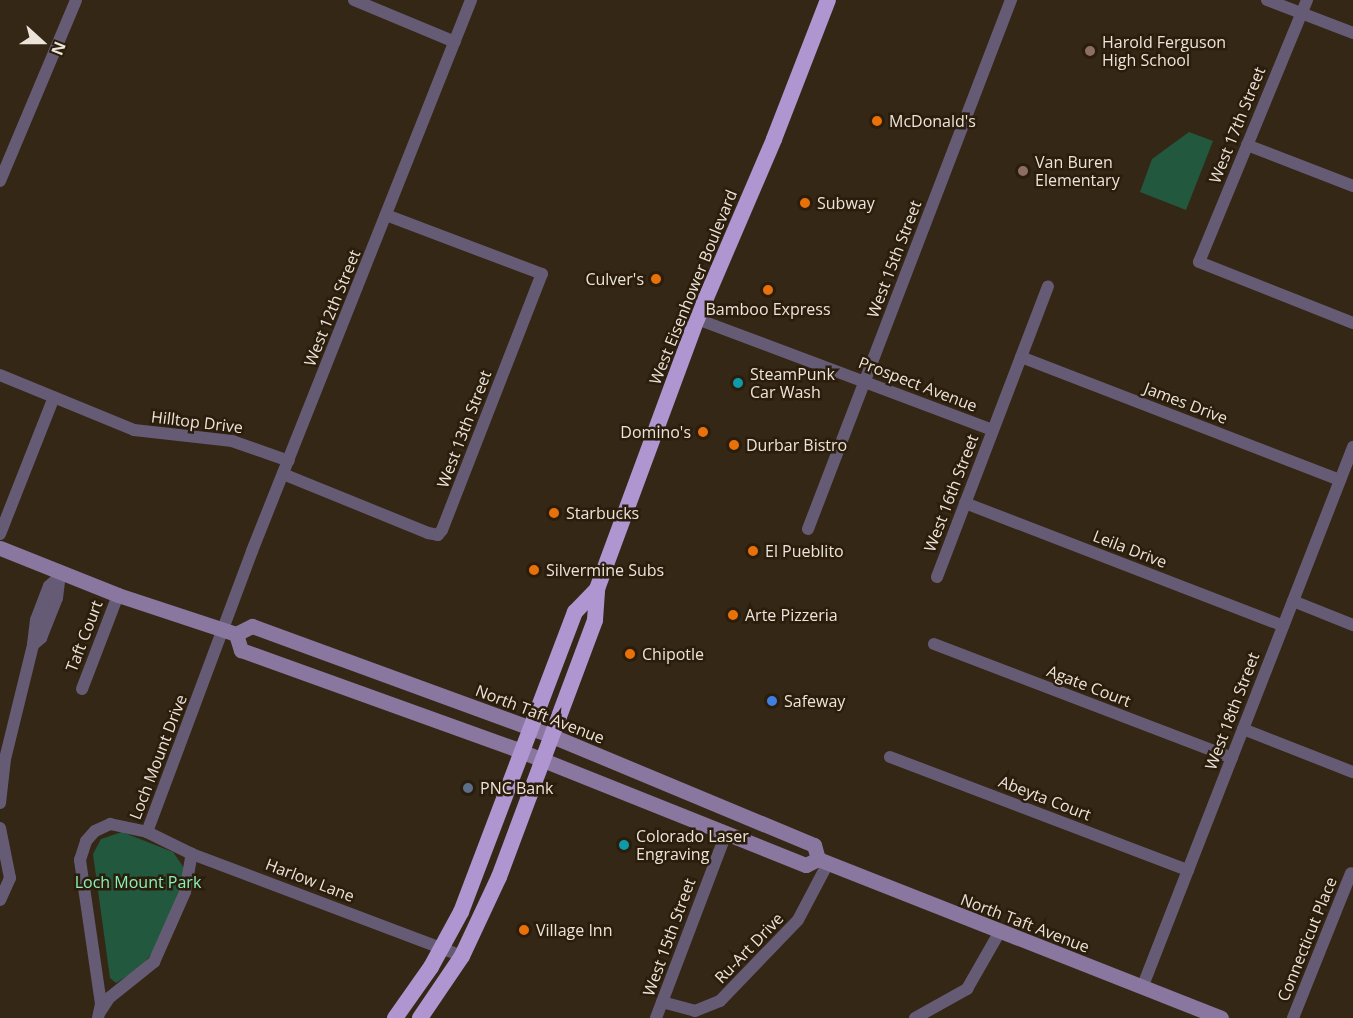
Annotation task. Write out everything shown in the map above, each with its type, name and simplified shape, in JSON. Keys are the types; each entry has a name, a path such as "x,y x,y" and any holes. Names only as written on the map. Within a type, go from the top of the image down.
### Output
{"highway":[{"name":"West Eisenhower Boulevard","path":"420,1018 462,956 481,918 543,761 594,620 597,589 697,319 774,139 828,0"},
{"name":"West Eisenhower Boulevard","path":"395,1018 442,948 476,876 575,612 597,589"}],"main road":[{"name":"North Taft Avenue","path":"0,548 59,575 230,631 252,626 552,736 814,845 823,861"},
{"name":"North Taft Avenue","path":"230,631 241,650 522,753 806,865 823,861 999,933 1221,1018"}],"street":[{"path":"0,181 57,38 76,0"},
{"path":"354,0 379,4 454,42"},
{"name":"West 12th Street","path":"230,631 284,474 471,0"},
{"name":"West 15th Street","path":"808,529 1011,0"},
{"path":"1267,0 1353,33"},
{"name":"West 17th Street","path":"1306,0 1199,262 1353,323"},
{"path":"1247,145 1353,186"},
{"name":"West 13th Street","path":"284,474 428,533 438,535 442,530 542,274 386,215"},
{"name":"West 16th Street","path":"937,577 1048,286"},
{"name":"Prospect Avenue","path":"697,319 993,430"},
{"name":"James Drive","path":"1021,357 1345,477"},
{"name":"Hilltop Drive","path":"0,375 134,430 232,441 289,461"},
{"path":"0,534 54,397"},
{"name":"West 18th Street","path":"1142,988 1283,626 1345,477 1353,447"},
{"name":"Leila Drive","path":"965,503 1283,626"},
{"path":"0,804 5,759 33,645 36,620 49,586 59,575"},
{"name":"Taft Court","path":"82,689 118,595"},
{"path":"1293,601 1353,625"},
{"name":"Loch Mount Drive","path":"98,1018 101,1004 82,876 82,850 95,831 104,825 122,825 147,832 230,631"},
{"name":"Agate Court","path":"934,644 1232,758"},
{"path":"1243,729 1353,772"},
{"name":"Abeyta Court","path":"890,757 1188,870"},
{"path":"0,828 10,878 0,900"},
{"name":"Harlow Lane","path":"147,832 192,854 462,956"},
{"name":"West 15th Street","path":"656,1018 726,834"},
{"name":"Loch Mount Drive","path":"98,1018 109,998 147,969 163,947 188,883 192,854"},
{"name":"Ru-Art Drive","path":"662,1002 695,1011 720,1000 798,920 823,861"},
{"name":"Connecticut Place","path":"1293,1018 1351,873"},
{"path":"915,1018 967,989 999,933"}],"green space":[{"path":"1189,132 1213,141 1186,210 1140,192 1152,159"},
{"name":"Loch Mount Park","path":"122,832 173,852 184,868 184,879 154,951 140,968 116,983 110,978 93,854 101,839"}],"place":[{"name":"Harold Ferguson High School","path":"1090,51"},
{"name":"McDonald's","path":"877,121"},
{"name":"Van Buren Elementary","path":"1023,171"},
{"name":"Subway","path":"805,203"},
{"name":"Culver's","path":"656,279"},
{"name":"Bamboo Express","path":"768,290"},
{"name":"SteamPunk Car Wash","path":"738,383"},
{"name":"Domino's","path":"703,432"},
{"name":"Durbar Bistro","path":"734,445"},
{"name":"Starbucks","path":"554,513"},
{"name":"El Pueblito","path":"753,551"},
{"name":"Silvermine Subs","path":"534,570"},
{"name":"Arte Pizzeria","path":"733,615"},
{"name":"Chipotle","path":"630,654"},
{"name":"Safeway","path":"772,701"},
{"name":"PNC Bank","path":"468,788"},
{"name":"Colorado Laser Engraving","path":"624,845"},
{"name":"Village Inn","path":"524,930"}]}
